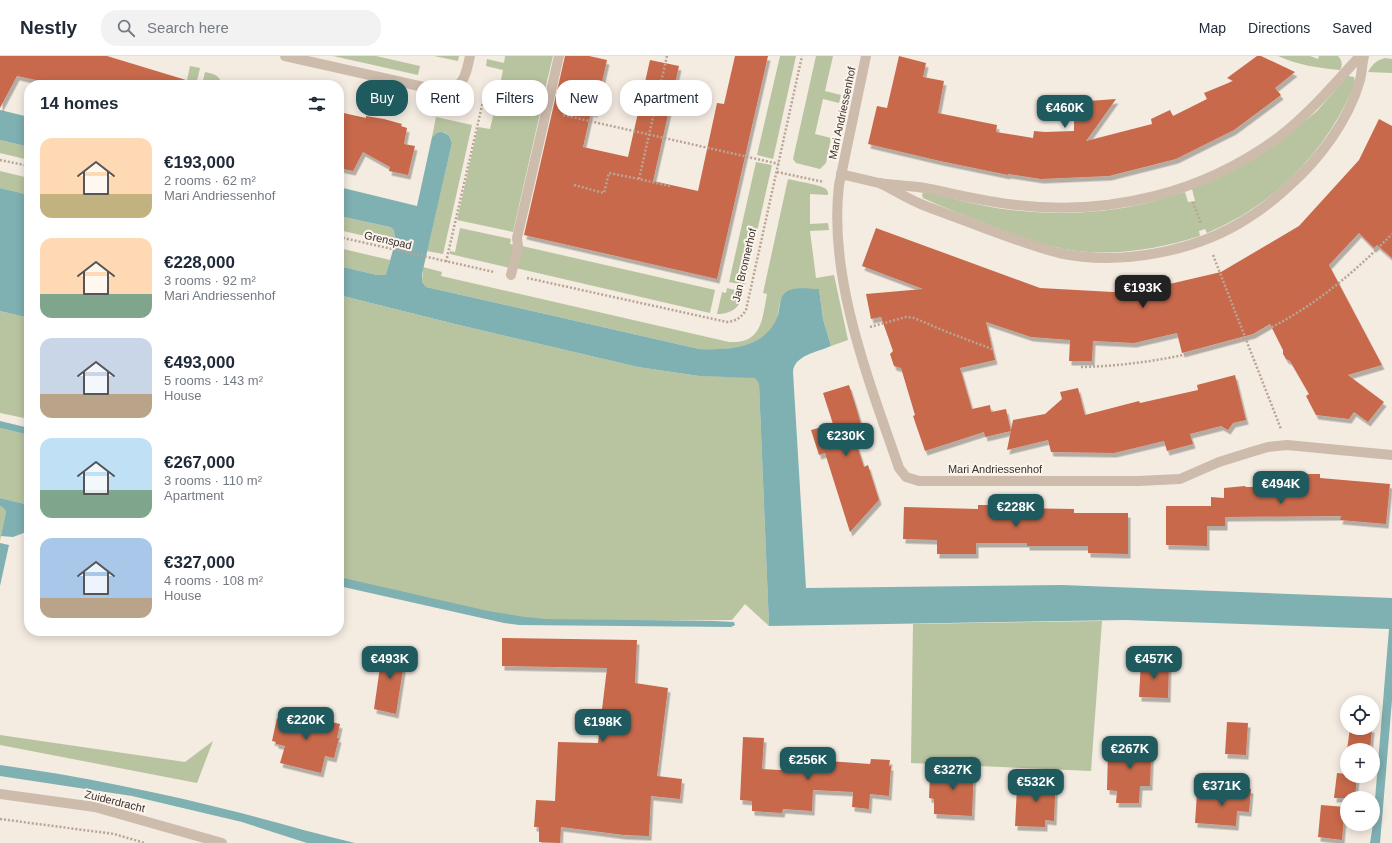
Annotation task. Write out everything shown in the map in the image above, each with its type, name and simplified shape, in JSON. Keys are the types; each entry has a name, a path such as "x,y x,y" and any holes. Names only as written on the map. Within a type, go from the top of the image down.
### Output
{"street":[{"path":"285,56 438,90 447,90 453,89 462,82 466,74 470,56"},
{"path":"548,103 559,56"},
{"name":"Mari Andriessenhof","path":"866,56 839,185 836,206 836,230 845,290 859,349 899,468 906,477 919,481 1138,481 1180,479 1219,462 1268,447 1287,445 1392,455"},
{"name":"Mari Andriessenhof","path":"841,174 880,183 928,188 981,200 1016,205 1074,208 1131,202 1187,187 1252,155 1279,136 1323,97 1360,56"},
{"name":"Mari Andriessenhof","path":"880,183 921,204 1022,242 1061,253 1097,258 1137,256 1172,249 1206,239 1228,230 1248,219 1281,194 1310,165 1338,127 1350,104 1360,80 1364,56"},
{"path":"511,275 518,246 517,238 545,116"},
{"name":"Zuiderdracht","path":"0,794 95,807 222,843"}],"path":[{"path":"639,179 667,56"},
{"name":"Jan Bronnerhof","path":"433,259 727,322 733,322 740,318 746,310 802,56"},
{"path":"446,262 482,106"},
{"path":"548,111 779,164"},
{"path":"0,160 24,165"},
{"path":"777,172 839,185"},
{"path":"574,185 604,193 609,173 670,186"},
{"path":"1187,187 1287,445"},
{"path":"1081,367 1106,366 1176,357 1247,339 1271,328 1332,288 1370,257 1392,234"},
{"name":"Grenspad","path":"344,238 433,259"},
{"path":"854,331 906,317 914,318 992,349"},
{"path":"0,819 114,834 145,843"}],"green space":[{"path":"333,56 376,56 420,66 418,75"},
{"path":"434,56 459,56 458,61"},
{"path":"505,56 553,56 547,80 501,80 503,70 486,66 487,59 504,63"},
{"path":"780,56 796,56 773,159 757,155"},
{"path":"816,56 833,56 825,91 841,95 839,103 823,99 815,134 831,138 826,163 820,169 796,163 793,159"},
{"path":"1278,56 1310,56 1318,59 1319,56 1338,56 1342,66 1340,70 1316,67 1293,62"},
{"path":"1385,58 1392,59 1392,73 1368,72 1375,63"},
{"path":"190,66 200,68 197,80 187,80"},
{"path":"205,72 214,74 220,80 203,80"},
{"path":"1348,76 1354,77 1355,80 1345,105 1333,126 1304,164 1269,197 1250,211 1207,233 1205,229 1199,231 1200,236 1164,246 1126,252 1107,253 1070,250 1042,244 1016,235 923,198 922,194 925,192 996,208 1049,213 1103,211 1150,202 1185,192 1188,202 1195,201 1192,189 1289,134 1317,111"},
{"path":"493,116 539,116 513,232 457,220 478,127 490,129"},
{"path":"436,117 472,125 443,254 427,251 452,143 449,136 444,132 438,133 432,137"},
{"path":"0,140 24,146 24,159 0,153"},
{"path":"756,162 772,165 745,285 729,282"},
{"path":"0,171 24,177 24,194 0,188"},
{"path":"788,179 819,186 826,189 828,192 828,195 810,194 810,224 828,223 829,230 810,231 816,278 834,275 848,340 831,346 823,319 819,289 792,289 781,300 778,316 770,331 762,338 752,343 732,348 699,349 426,287 422,282 423,267 442,272 441,276 729,342 740,342 754,335 764,313 767,294 763,293"},
{"path":"344,217 390,227 394,230 395,243 344,231"},
{"path":"460,228 511,239 510,244 515,245 510,268 450,254 450,251 455,252"},
{"path":"522,246 715,290 710,313 516,268"},
{"path":"344,249 390,260 387,275 377,275 344,267"},
{"path":"727,288 743,292 742,297 735,309 727,313 717,314 722,292 726,293"},
{"path":"344,296 638,367 699,376 755,377 759,384 769,626 745,604 732,620 598,621 533,619 488,613 344,581"},
{"path":"0,311 24,317 24,418 0,413"},
{"path":"0,428 24,434 24,504 0,498"},
{"path":"0,506 6,511 0,541"},
{"path":"1102,621 1091,771 911,763 913,624"},
{"path":"0,735 185,762 213,741 197,783 0,745"}],"water":[{"path":"0,110 24,116 24,146 0,140"},
{"path":"437,133 445,133 448,135 452,143 422,274 422,282 426,287 699,349 734,348 756,341 765,335 772,326 778,315 781,300 786,292 797,288 819,289 823,319 831,346 802,358 794,366 793,372 806,588 1062,585 1392,598 1392,700 1380,843 1370,843 1372,831 1380,831 1380,791 1376,791 1376,783 1380,783 1380,743 1389,629 1125,620 769,626 759,384 755,378 699,376 638,367 344,296 344,267 377,275 386,275 395,243 394,230 390,227 344,217 344,188 417,206 432,137"},
{"path":"0,188 24,194 24,317 0,311"},
{"path":"0,421 24,427 24,434 0,428"},
{"path":"0,498 24,504 24,533 13,537 1,536 6,511 0,506"},
{"path":"0,543 9,545 0,586"},
{"path":"344,578 488,611 525,617 546,619 714,621 734,622 735,625 731,627 519,625 504,623 344,587"},
{"path":"0,765 61,774 151,792 241,813 355,843 307,843 242,822 132,796 0,776"}],"building":[{"path":"0,56 107,56 186,80 36,80 17,76 0,108"},
{"path":"565,56 589,56 607,60 602,80 560,80"},
{"path":"735,56 768,56 717,279 524,235 556,95 556,116 590,116 583,147 628,157 637,116 668,116 653,181 698,191 717,103 724,104"},
{"path":"899,56 926,63 923,77 944,81 938,113 997,125 996,132 1033,138 1034,131 1074,131 1074,102 1116,99 1086,141 1152,124 1151,119 1170,110 1173,116 1207,99 1204,93 1233,81 1227,78 1257,56 1261,56 1295,72 1275,88 1281,95 1234,130 1176,159 1109,176 1041,179 1008,175 868,144 877,106 887,108"},
{"path":"650,60 679,66 676,80 645,80"},
{"path":"344,113 366,118 366,116 384,119 402,124 401,126 407,128 404,144 415,146 408,175 389,171 390,167 363,152 353,171 344,169"},
{"path":"1379,119 1392,126 1392,258 1377,245 1374,248 1359,233 1329,265 1382,365 1348,375 1384,402 1368,422 1354,412 1349,419 1316,415 1306,396 1309,394 1290,361 1286,359 1283,354 1283,350 1270,324 1253,334 1182,353 1177,333 1134,343 1093,341 1092,361 1069,361 1070,340 1031,337 986,322 995,360 960,368 972,409 990,405 991,412 1006,409 1011,431 985,437 984,432 925,451 913,416 915,415 901,368 894,366 890,354 893,351 881,317 871,319 866,294 923,289 862,266 876,228 1040,288 1131,293 1221,272 1299,226 1359,160"},
{"path":"1235,375 1246,420 1233,423 1228,430 1221,426 1190,434 1193,444 1167,451 1164,441 1114,453 1051,452 1048,440 1007,450 1013,420 1045,414 1062,399 1060,392 1078,388 1085,415 1139,401 1140,403 1198,390 1197,385"},
{"path":"849,385 861,424 851,427 864,467 868,465 879,500 850,532 825,453 819,455 811,430 833,424 823,393"},
{"path":"1281,474 1320,474 1320,478 1390,484 1386,524 1340,520 1341,516 1225,517 1225,526 1207,526 1207,546 1166,545 1166,506 1211,506 1211,497 1224,498 1224,488 1245,486 1281,487"},
{"path":"978,505 1013,505 1013,508 1074,509 1074,513 1128,513 1128,554 1088,553 1088,546 1027,546 1027,543 976,543 976,554 937,554 937,540 903,539 904,507 978,509"},
{"path":"502,638 637,640 635,683 668,688 657,776 682,779 680,799 651,796 649,836 624,835 561,827 560,843 539,842 539,827 534,827 536,800 555,801 558,742 598,743 607,668 502,666"},
{"path":"383,646 406,650 396,714 374,709"},
{"path":"1141,662 1169,663 1168,698 1139,697"},
{"path":"286,711 340,724 337,738 339,738 334,758 325,756 321,773 280,763 285,746 276,744 276,742 272,741 277,718 284,720"},
{"path":"1227,722 1248,723 1246,755 1225,754"},
{"path":"1349,735 1371,735 1371,743 1348,743"},
{"path":"743,737 764,738 762,769 814,772 814,760 870,764 871,759 890,760 889,796 870,794 869,809 852,807 853,792 813,790 812,811 783,809 782,813 752,811 752,801 740,800"},
{"path":"1136,737 1152,737 1150,786 1140,786 1139,803 1116,803 1117,791 1107,790 1108,752 1118,753"},
{"path":"949,764 974,766 972,816 934,814 934,799 929,798 930,774 948,775"},
{"path":"1337,773 1340,773 1340,783 1356,783 1356,791 1340,791 1340,798 1334,798"},
{"path":"1038,774 1056,775 1054,821 1045,820 1045,827 1015,826 1017,787 1032,788 1032,784 1037,784"},
{"path":"1231,787 1251,789 1249,812 1237,811 1236,826 1195,823 1197,793 1230,796"},
{"path":"1321,805 1340,807 1340,831 1343,831 1342,840 1318,837"}]}
